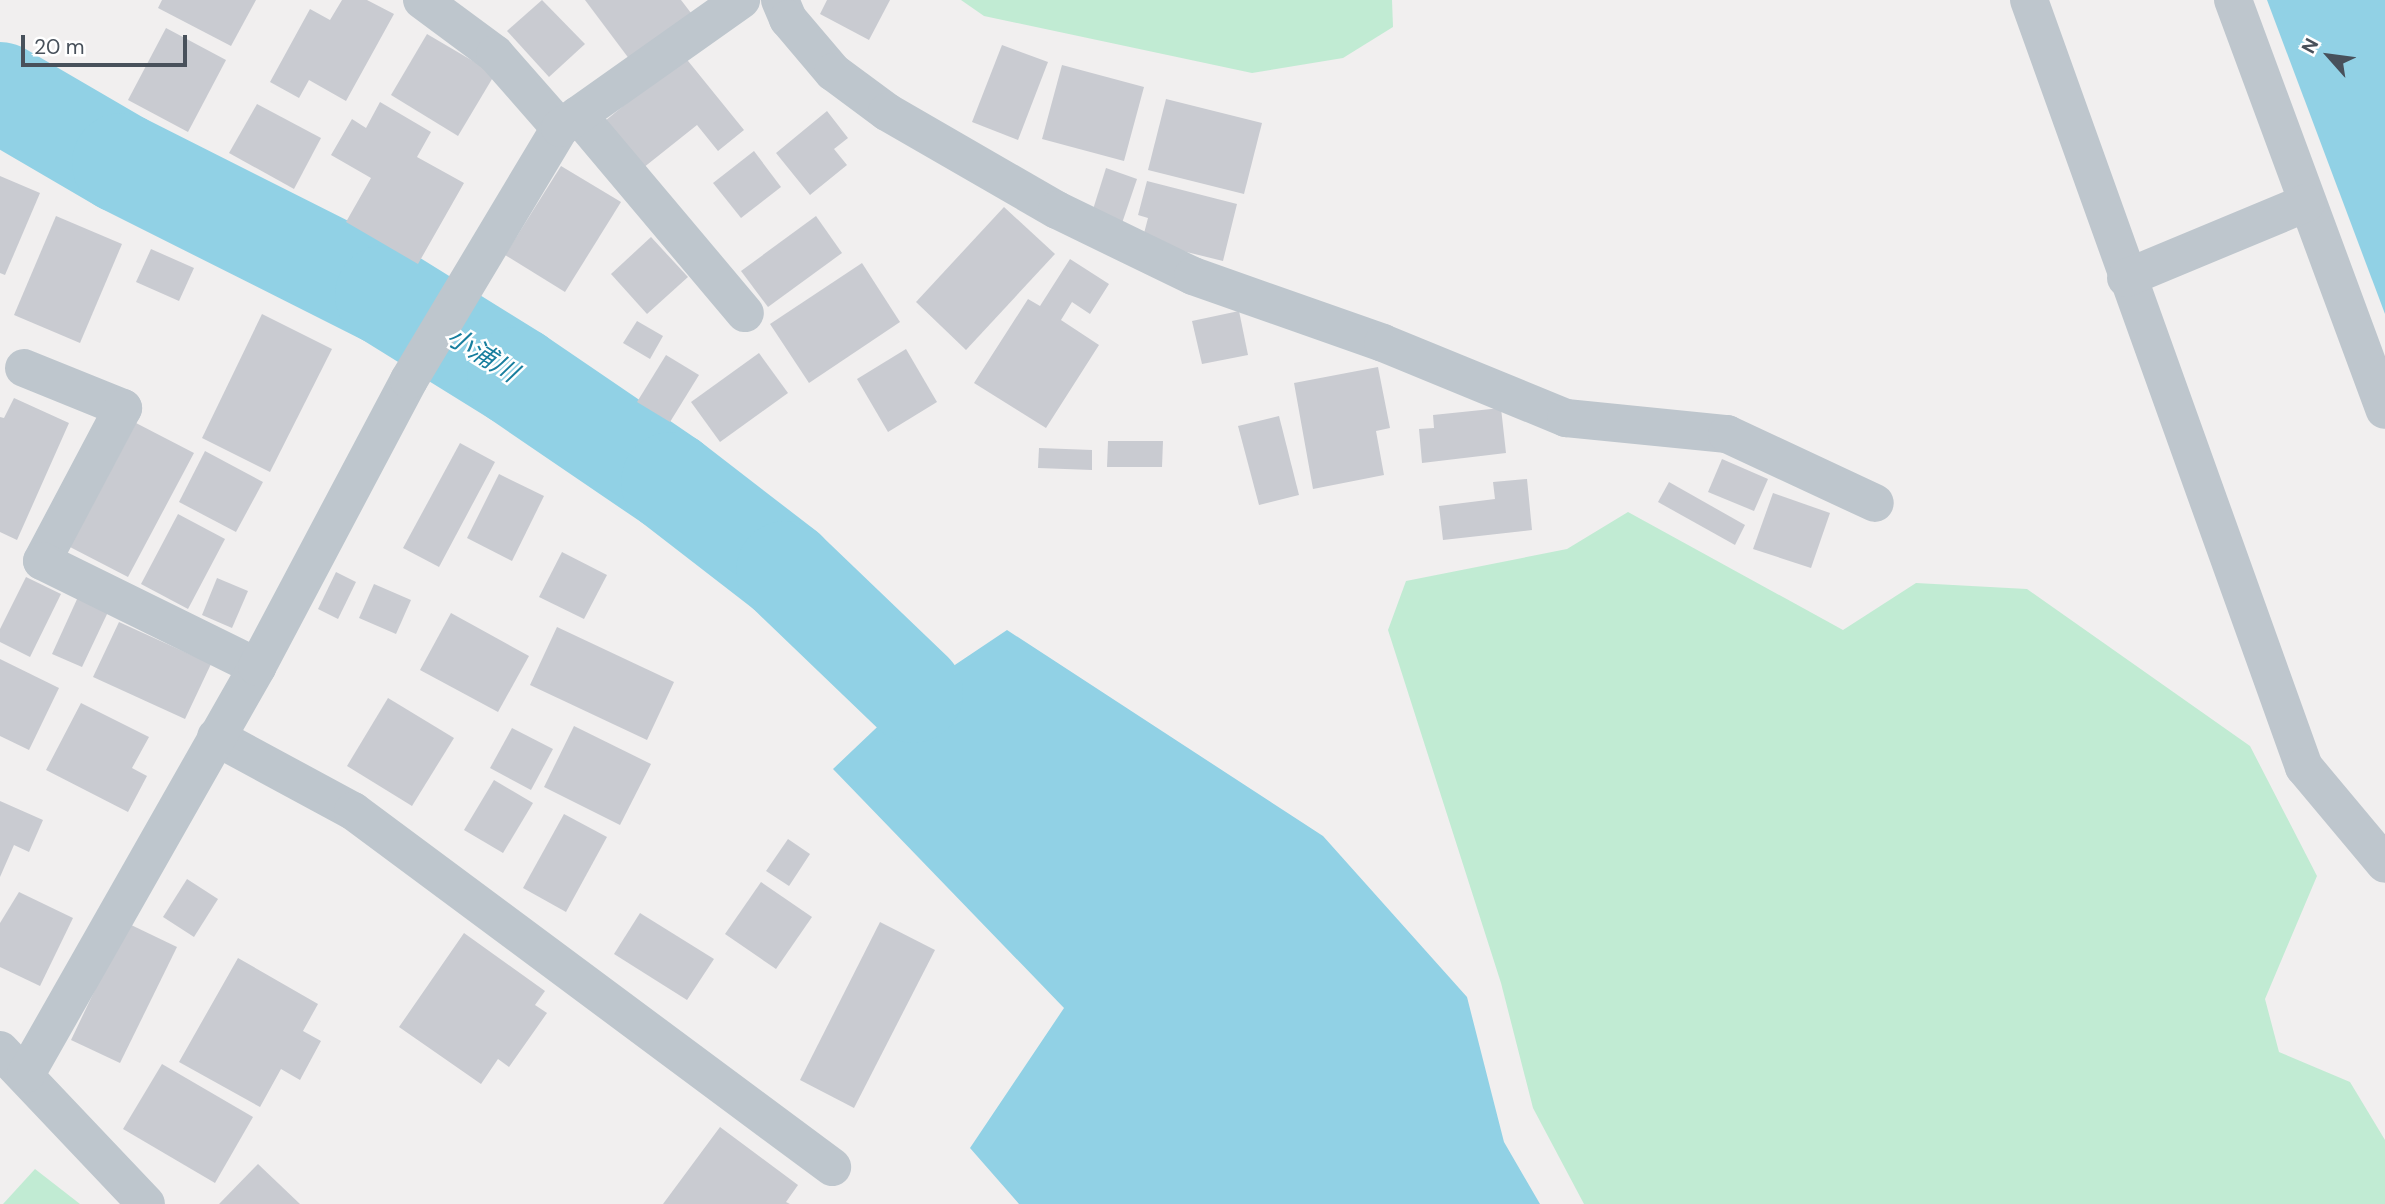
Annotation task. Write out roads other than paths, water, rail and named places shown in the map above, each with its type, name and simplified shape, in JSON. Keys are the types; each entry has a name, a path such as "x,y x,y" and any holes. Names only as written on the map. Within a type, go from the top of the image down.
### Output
{"street":[{"path":"422,0 495,54 569,122 745,313"},
{"path":"146,1204 13,1062 216,737 257,667 408,380 459,290 569,122 741,0"},
{"path":"780,0 788,19 834,72 887,113 1057,210 1193,276 1383,344 1566,418 1727,434 1875,503"},
{"path":"2029,0 2126,278 2304,768 2385,864"},
{"path":"2233,0 2306,203 2385,410"},
{"path":"2126,278 2306,203"},
{"path":"24,368 123,408 42,561 257,667"},
{"path":"216,737 353,811 832,1167"}],"water":[{"path":"2267,0 2385,0 2385,314"},
{"path":"1007,630 1323,836 1467,997 1504,1142 1540,1204 1019,1204 970,1148 1064,1008 833,769 913,693"}],"waterway":[{"name":"小浦川","path":"0,92 122,163 385,295 517,377 671,482 786,571 913,693"}]}
